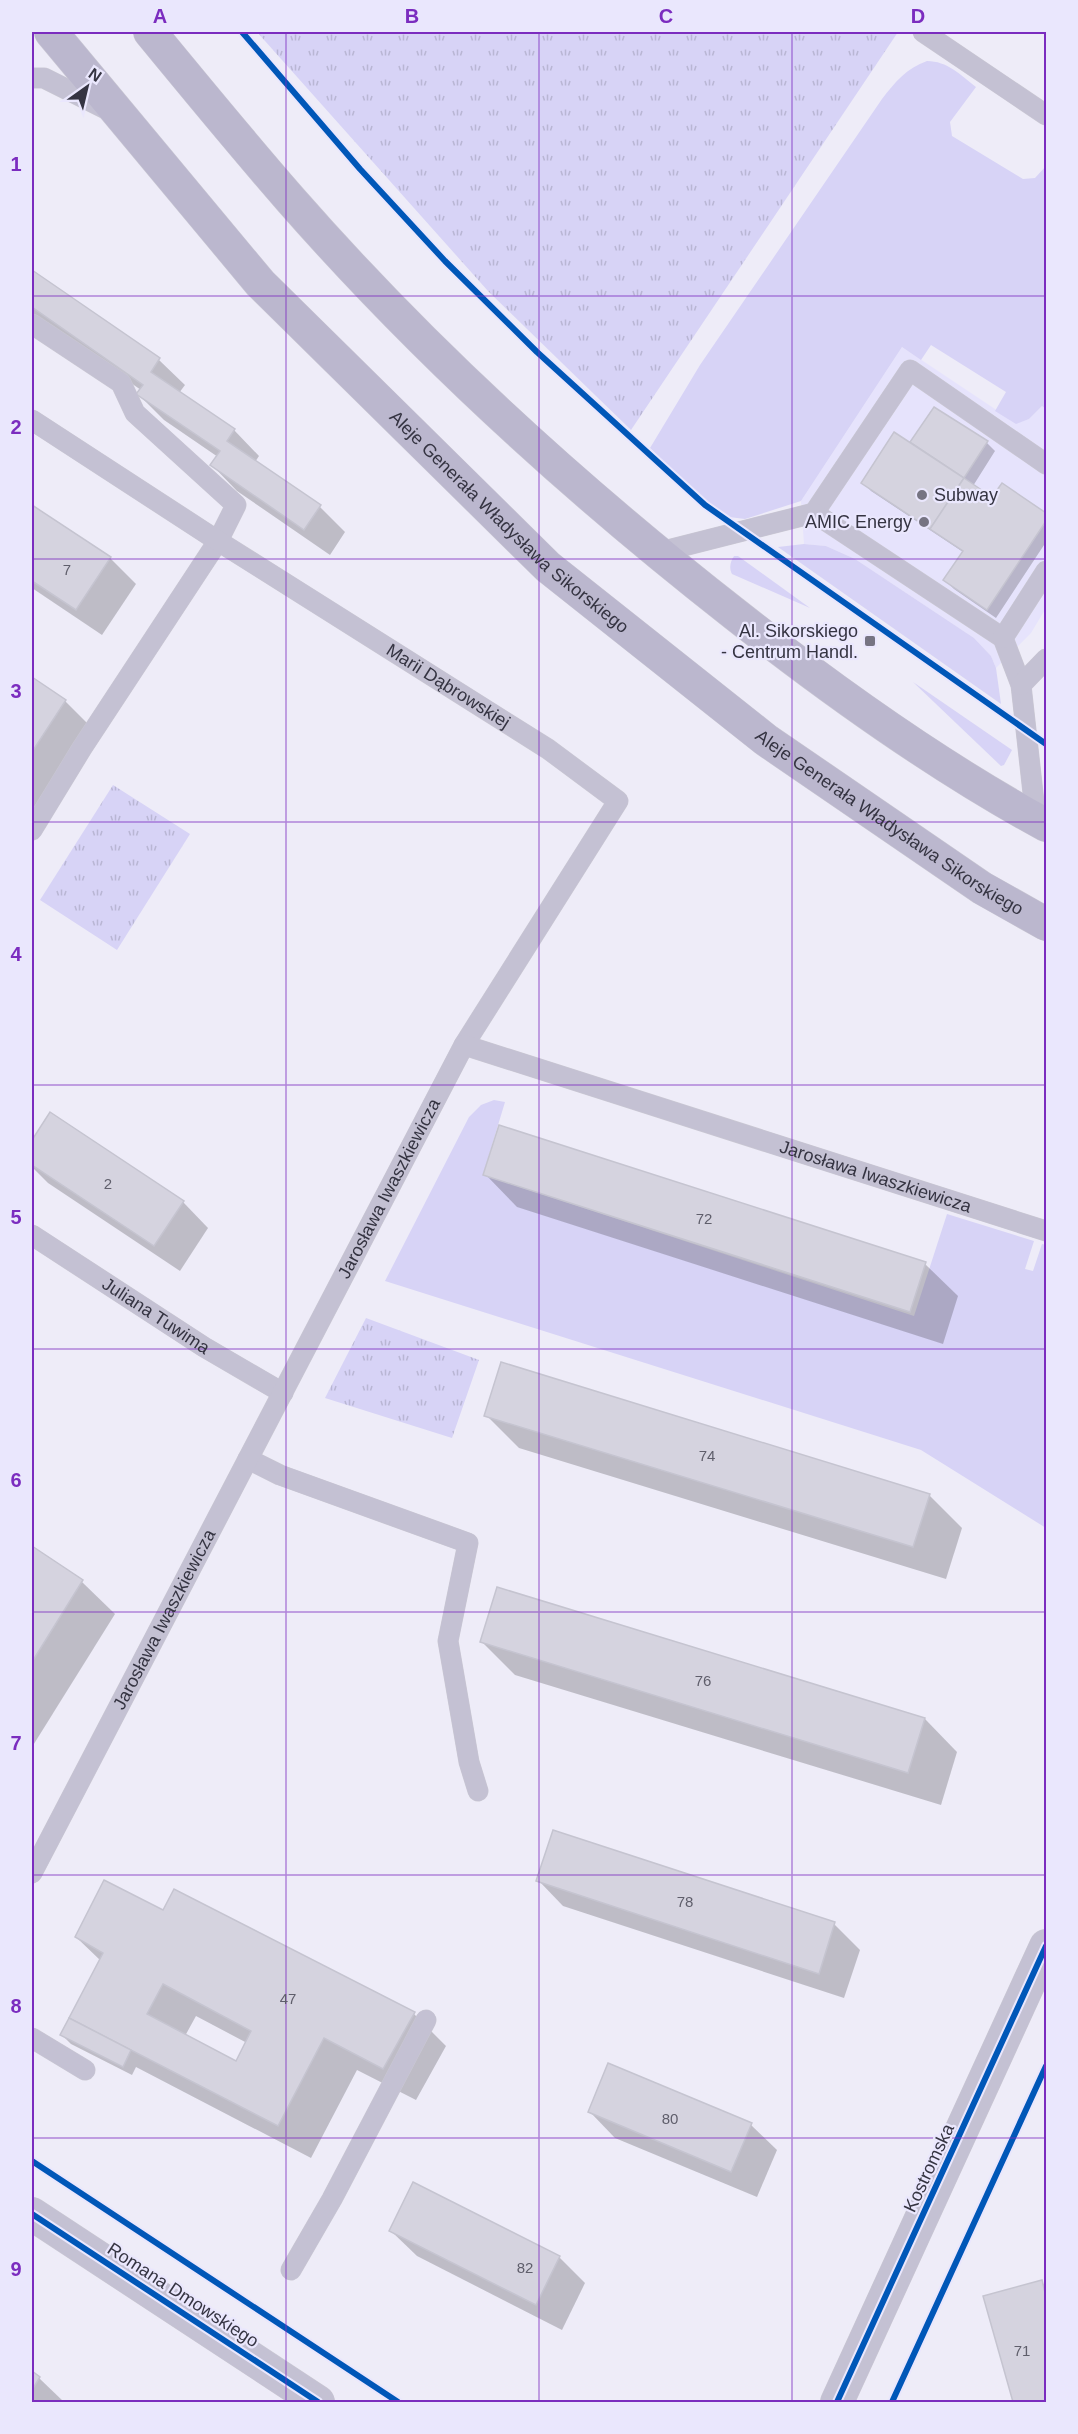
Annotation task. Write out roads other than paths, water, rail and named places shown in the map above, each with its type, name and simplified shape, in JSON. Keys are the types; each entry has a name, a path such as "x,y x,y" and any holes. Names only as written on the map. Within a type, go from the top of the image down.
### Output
{"main road":[{"name":"Aleje Generała Władysława Sikorskiego","path":"51,32 260,283 548,567 766,740 982,888 1047,924"},
{"path":"150,32 291,200 393,310 494,408 656,553 799,665 943,764 1041,823"}],"street":[{"name":"Kostromska","path":"837,2403 1047,1946"},
{"name":"Romana Dmowskiego","path":"32,2214 318,2403"}],"lane":[{"path":"923,32 1047,115"},
{"path":"32,78 44,78 122,117"},
{"path":"32,324 121,383 135,413 236,505 218,541 82,748 32,830"},
{"path":"656,553 814,513 910,370 1047,464"},
{"name":"Marii Dąbrowskiej","path":"32,420 218,541 548,749 618,801 464,1045"},
{"path":"814,513 1003,638 1021,685 1041,823"},
{"path":"1003,638 1047,571"},
{"path":"1021,685 1047,659"},
{"name":"Jarosława Iwaszkiewicza","path":"32,1873 464,1045 1047,1230"},
{"name":"Juliana Tuwima","path":"32,1234 204,1347 283,1393"},
{"path":"248,1459 280,1475 468,1543 448,1641 469,1761 478,1791"},
{"path":"291,2270 332,2199 426,2020"},
{"path":"32,2038 85,2070"}],"place":[{"name":"Subway","path":"922,495"},
{"name":"AMIC Energy","path":"924,522"},
{"name":"Al. Sikorskiego - Centrum Handl.","path":"870,641"}]}
